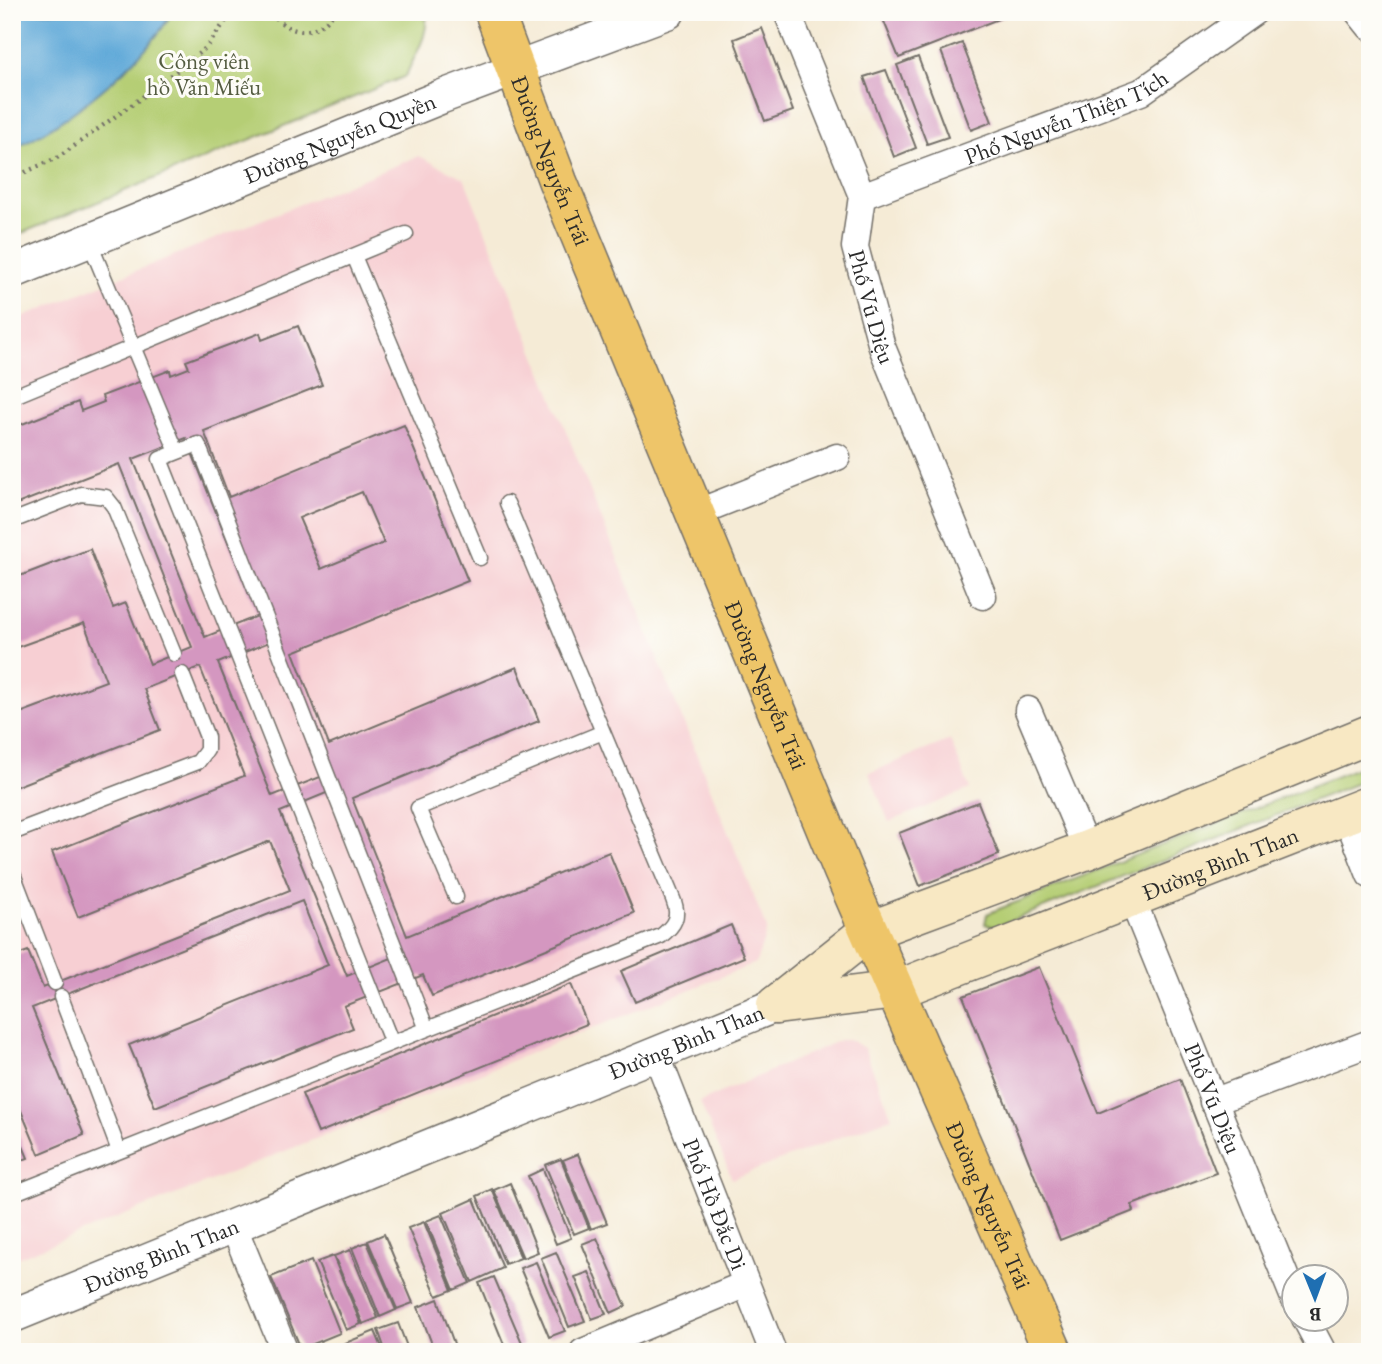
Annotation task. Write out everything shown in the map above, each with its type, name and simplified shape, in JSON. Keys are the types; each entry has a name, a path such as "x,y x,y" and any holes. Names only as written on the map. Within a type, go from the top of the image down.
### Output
{"highway":[{"name":"Đường Nguyễn Trãi","path":"494,12 558,182 869,931 1053,1352"}],"main road":[{"path":"776,1006 869,931 1087,850 1370,734"},
{"name":"Đường Bình Than","path":"776,1006 896,990 1358,809"}],"street":[{"name":"Đường Nguyễn Quyền","path":"12,272 515,68 668,12"},
{"name":"Phố Vũ Diệu","path":"787,12 862,196 855,247 882,347 983,596"},
{"name":"Phố Nguyễn Thiện Tích","path":"862,196 1141,92 1254,12"},
{"path":"1358,12 1370,27"},
{"path":"696,513 838,457"},
{"path":"1028,710 1087,850"},
{"path":"1358,809 1370,875"},
{"name":"Phố Vũ Diệu","path":"1132,899 1280,1264"},
{"name":"Đường Bình Than","path":"12,1316 776,1006"},
{"path":"1213,1102 1370,1043"},
{"name":"Phố Hồ Đắc Di","path":"657,1056 773,1352"},
{"path":"233,1225 285,1352"},
{"path":"584,1351 746,1284"},
{"path":"1312,1332 1323,1352"}],"lane":[{"path":"12,397 406,234"},
{"path":"89,241 177,452"},
{"path":"354,256 480,558"},
{"path":"391,1041 160,459 177,452 198,444 426,1027"},
{"path":"12,521 81,495 106,497 114,507 174,654"},
{"path":"12,1195 426,1027 661,936 676,919 673,899 507,503"},
{"path":"12,833 198,761 207,750 207,737 182,674"},
{"path":"456,897 418,808 603,732"},
{"path":"12,871 119,1151"}],"path":[{"path":"12,178 59,157 155,88 207,47 232,12"},
{"path":"272,12 286,27 308,31 319,28 334,12"}],"shaded area":[{"path":"419,156 464,178 767,929 756,963 12,1260 12,321"},
{"path":"950,740 970,789 889,822 869,773"},
{"path":"840,1040 850,1040 864,1048 892,1117 732,1179 700,1102"}],"green space":[{"name":"Công viên hồ Văn Miếu","path":"172,12 426,12 426,21 423,38 406,76 12,237 12,148 128,67"},
{"path":"1370,763 1370,778 995,927 985,924 987,914 994,911"}],"water":[{"path":"12,12 172,12 144,50 101,90 54,126 12,148"}],"building":[{"path":"880,12 1004,12 1006,16 899,58"},
{"path":"762,28 793,111 765,121 734,39"},
{"path":"962,43 992,122 971,130 941,51"},
{"path":"918,57 948,137 927,144 897,65"},
{"path":"886,70 916,148 894,157 864,77"},
{"path":"298,326 322,385 204,431 229,497 404,425 468,581 293,652 329,745 517,667 539,721 352,798 407,936 609,852 634,913 432,996 423,975 344,1006 353,1028 155,1107 129,1045 328,965 302,901 32,1008 84,1135 39,1154 12,1089 12,957 28,951 43,988 290,890 270,841 78,917 52,852 244,776 200,667 144,689 160,730 12,788 12,716 106,681 84,623 12,649 12,579 90,549 113,608 126,603 150,664 192,647 119,464 12,506 12,428 78,402 81,411 104,402 102,396 170,370 171,375 189,368 186,361 260,333 262,340","holes":["186,438 258,616 205,637 133,459","362,492 384,543 321,569 299,518","269,642 323,776 272,796 218,663","331,791 399,955 347,976 280,812"]},
{"path":"978,802 999,855 920,886 899,833"},
{"path":"731,925 744,957 635,1002 621,971"},
{"path":"1039,967 1098,1113 1180,1079 1216,1173 1132,1205 1134,1211 1060,1240 963,996"},
{"path":"571,984 587,1024 318,1133 302,1094"},
{"path":"12,1120 28,1158 12,1164"},
{"path":"578,1154 607,1223 591,1229 563,1160"},
{"path":"561,1159 589,1228 574,1234 545,1165"},
{"path":"543,1169 571,1238 556,1244 528,1176"},
{"path":"510,1183 538,1252 523,1258 494,1190"},
{"path":"492,1189 521,1258 505,1264 477,1196"},
{"path":"474,1199 503,1268 472,1282 443,1213"},
{"path":"441,1215 470,1283 454,1290 426,1221"},
{"path":"424,1222 452,1290 437,1296 408,1228"},
{"path":"384,1234 413,1303 397,1309 368,1241"},
{"path":"597,1238 626,1306 611,1313 582,1244"},
{"path":"367,1242 396,1310 380,1317 352,1248"},
{"path":"350,1250 378,1318 363,1324 334,1256"},
{"path":"556,1252 585,1321 569,1327 541,1258"},
{"path":"333,1256 361,1324 346,1330 317,1262"},
{"path":"311,1261 340,1333 301,1349 271,1277"},
{"path":"536,1262 565,1331 549,1337 520,1268"},
{"path":"589,1272 606,1314 592,1319 575,1277"},
{"path":"494,1277 523,1345 507,1352 479,1283"},
{"path":"438,1299 457,1352 435,1352 418,1307"},
{"path":"398,1323 409,1352 386,1352 378,1330"},
{"path":"375,1331 384,1352 335,1352 333,1348"}]}
